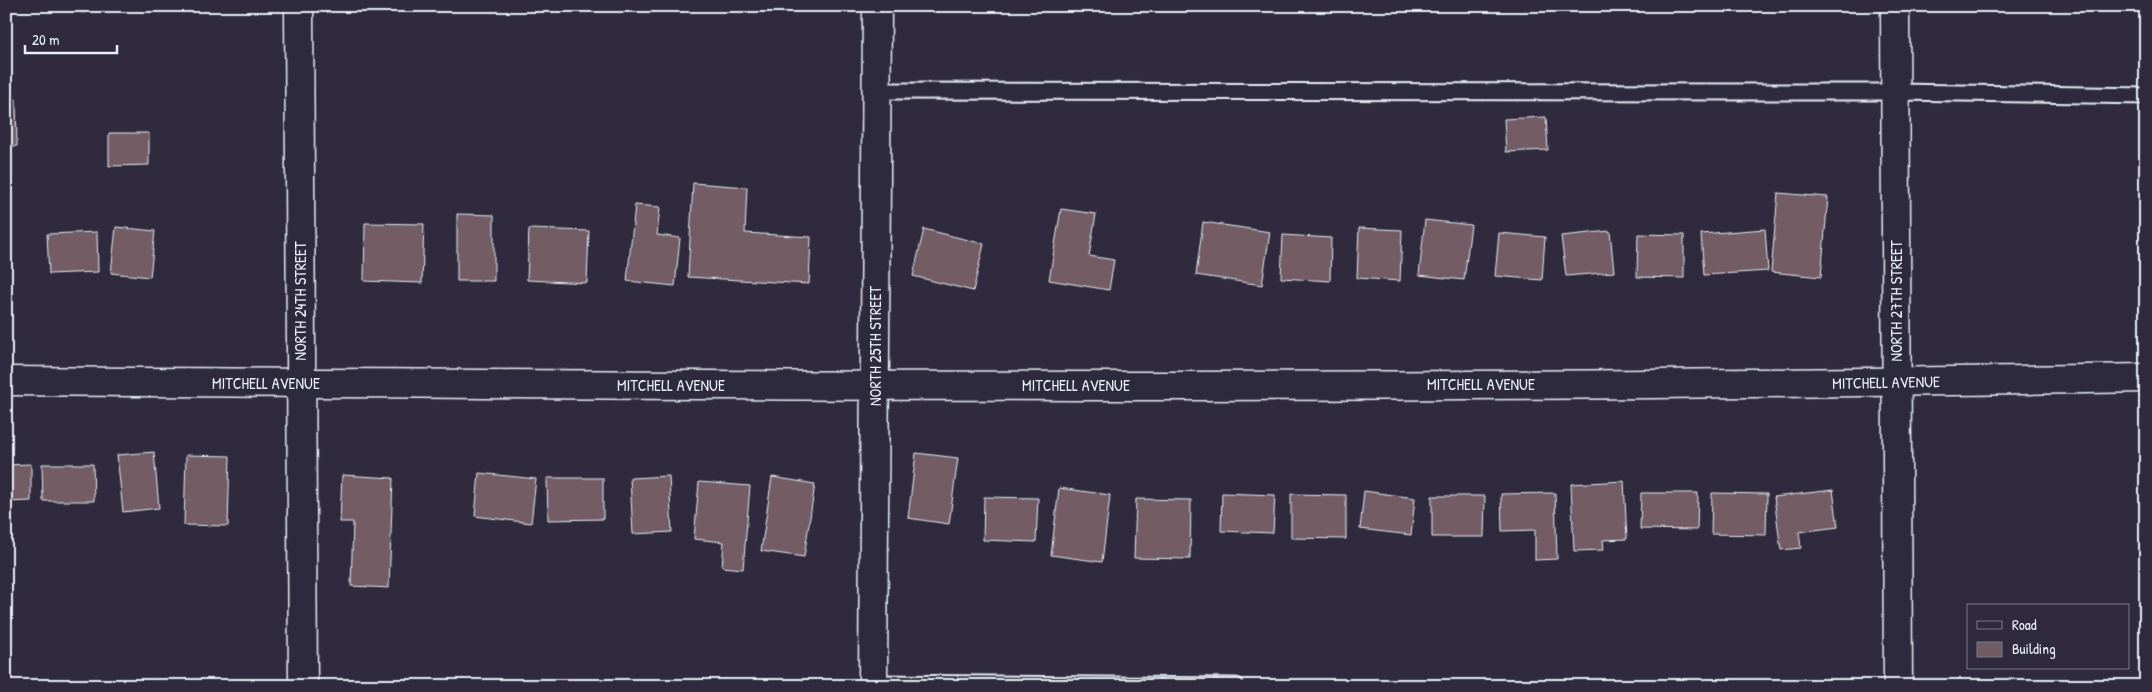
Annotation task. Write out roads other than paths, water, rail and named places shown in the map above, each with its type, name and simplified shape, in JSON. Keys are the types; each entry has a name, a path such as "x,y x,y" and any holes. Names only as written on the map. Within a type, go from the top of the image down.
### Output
{"street":[{"name":"NORTH 24TH STREET","path":"299,6 303,686"},
{"name":"NORTH 25TH STREET","path":"873,685 878,6"},
{"name":"NORTH 27TH STREET","path":"1894,6 1898,686"},
{"name":"MITCHELL AVENUE","path":"6,381 875,386 1896,382 2146,378"}],"lane":[{"path":"877,91 1895,92 2146,96"},
{"path":"873,685 1236,686"}]}
